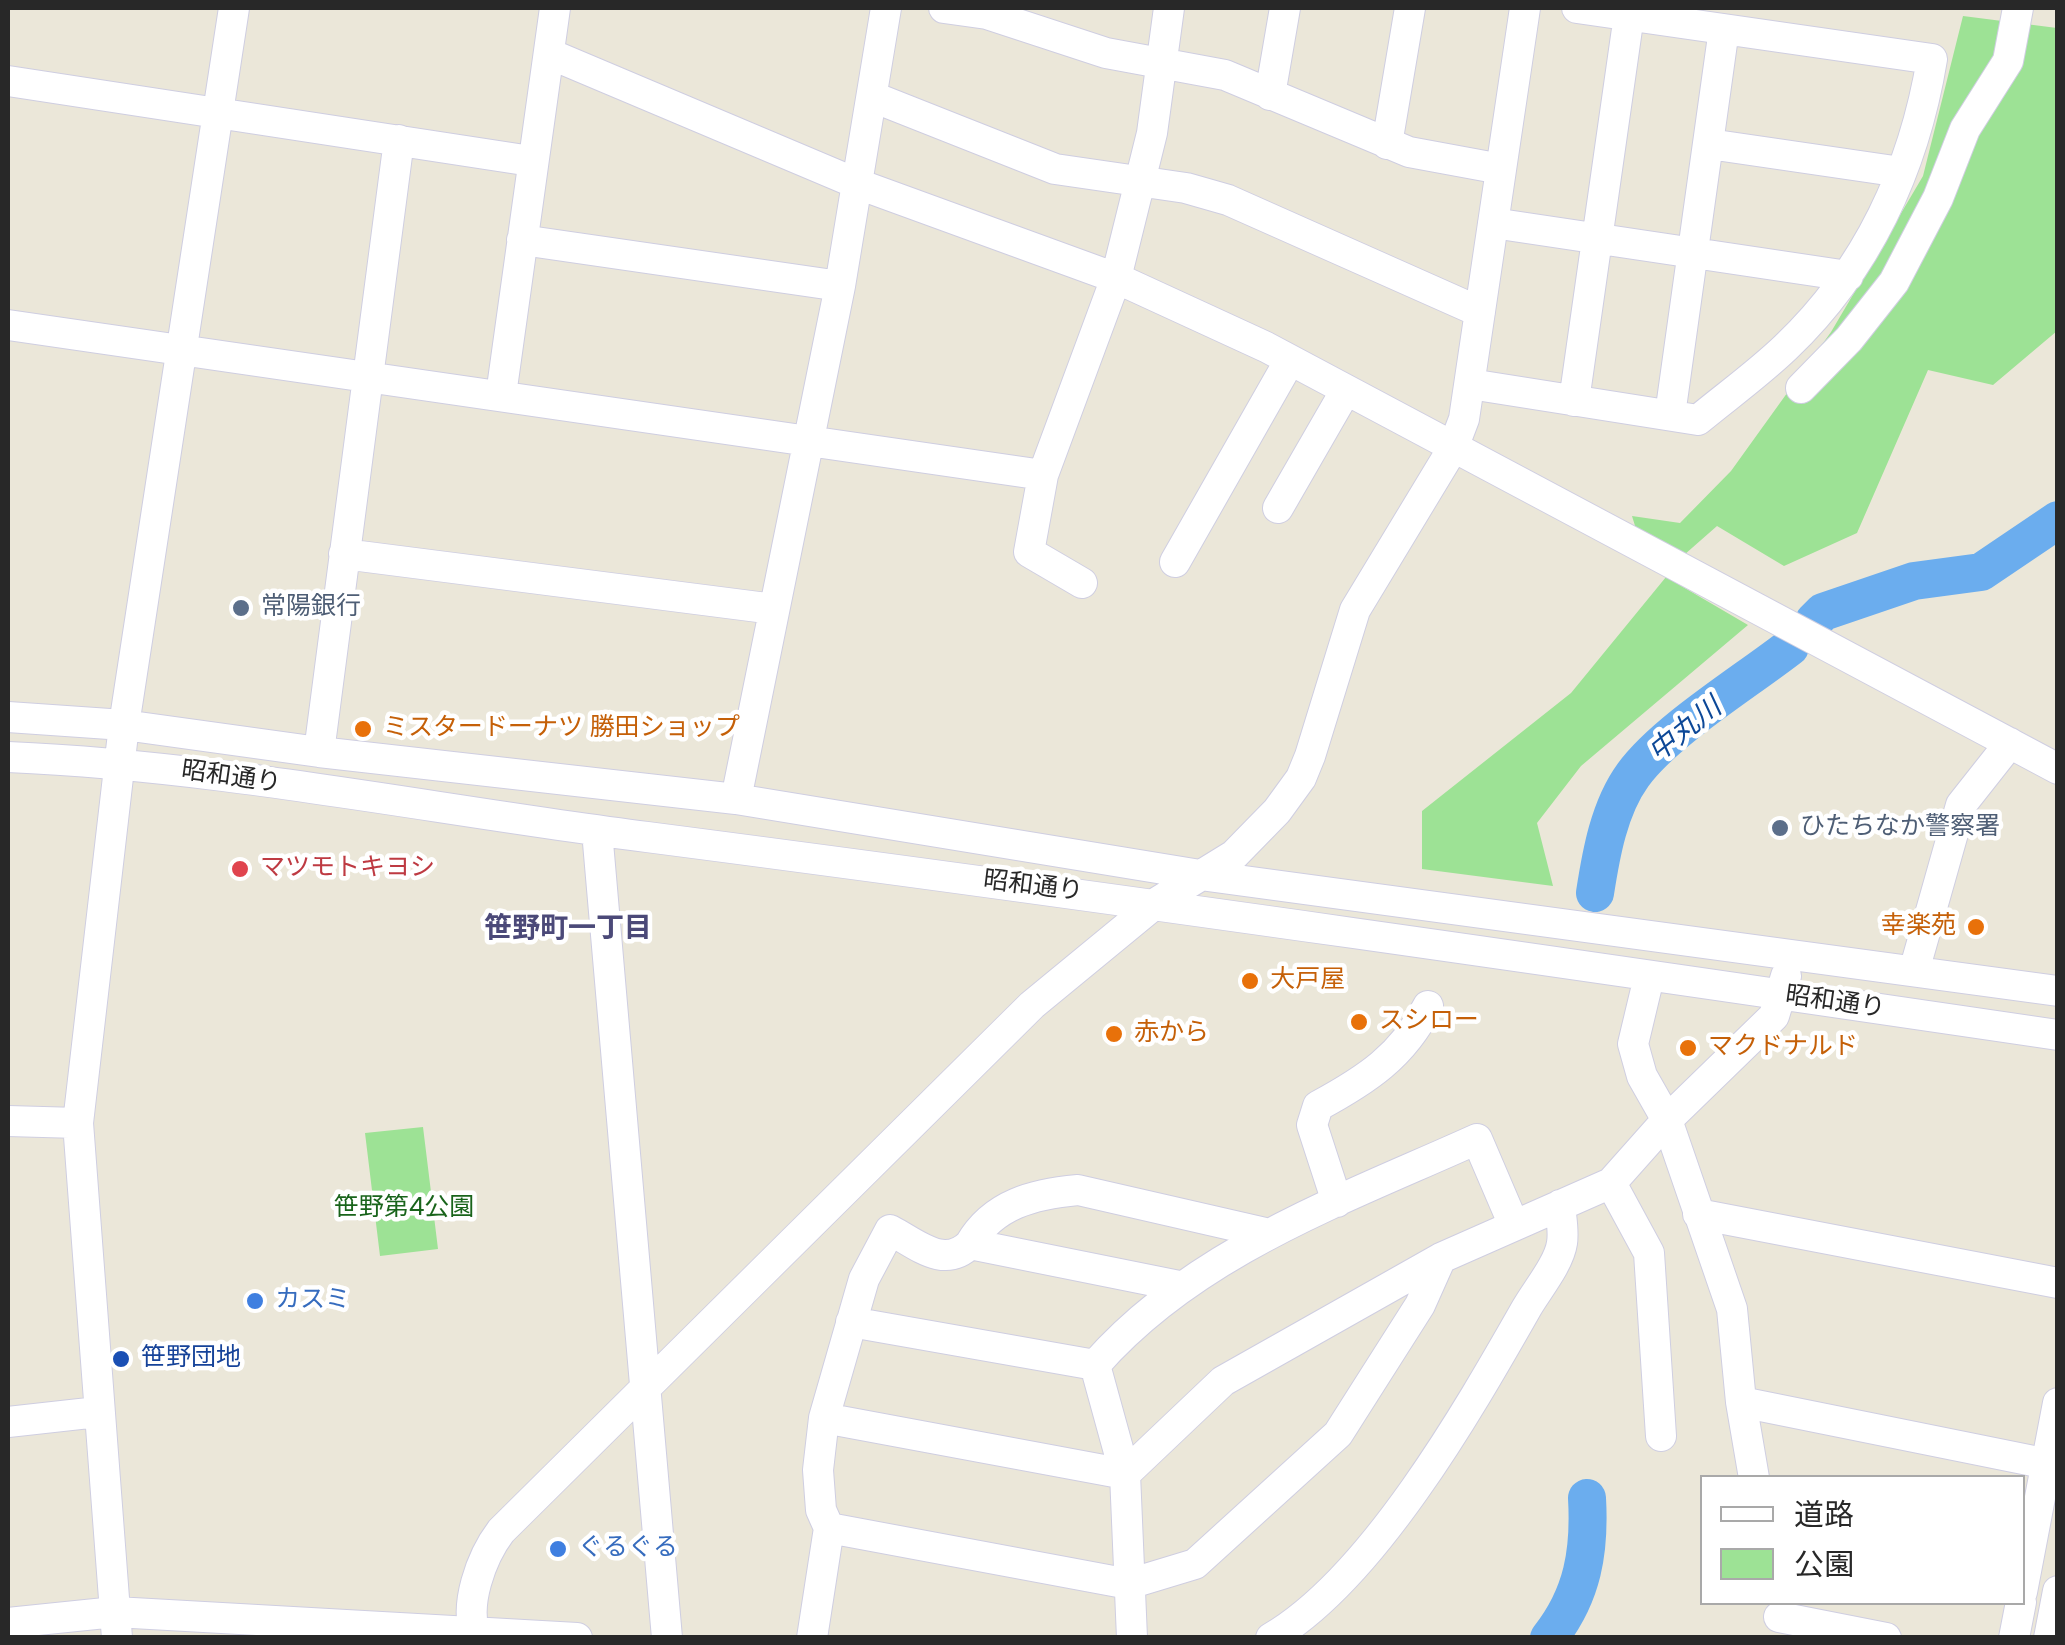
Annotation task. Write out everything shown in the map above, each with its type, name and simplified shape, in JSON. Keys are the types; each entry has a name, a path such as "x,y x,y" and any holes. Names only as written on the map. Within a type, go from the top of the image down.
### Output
{"street":[{"path":"116,1625 78,1123 124,725 234,8"},
{"path":"502,395 531,160 555,8"},
{"path":"736,800 840,286 886,8"},
{"path":"944,8 987,14 1106,53 1225,76 1387,144 1501,169"},
{"path":"1082,584 1029,552 1043,475 1116,278 1163,64 1169,8"},
{"path":"1270,96 1285,8"},
{"path":"1387,144 1410,8"},
{"path":"475,1634 475,1594 487,1550 1018,1018 1156,903 1234,855 1301,778 1355,610 1453,448 1470,384 1524,8"},
{"path":"1470,384 1698,420 1787,346 1848,276 1875,236 1922,116 1932,60 1576,8"},
{"path":"1802,388 1849,339 1894,282 1938,198 1965,129 2008,61 2018,8"},
{"path":"1574,401 1629,15"},
{"path":"1670,416 1724,29"},
{"path":"550,54 858,184 1116,278 1290,360 2058,768"},
{"path":"8,80 531,160"},
{"path":"873,97 1054,169 1140,181 1228,200 1480,312"},
{"path":"319,752 364,380 399,140"},
{"path":"1709,144 1901,172"},
{"path":"1493,223 1848,276"},
{"path":"522,240 840,286"},
{"path":"8,325 364,380 502,395 1043,475"},
{"path":"1175,562 1290,360"},
{"path":"1278,508 1346,390"},
{"path":"344,554 774,609"},
{"name":"昭和通り","path":"8,717 124,725 319,752 736,800 1200,875 2058,990"},
{"path":"1914,971 1960,805 2010,743"},
{"name":"昭和通り","path":"8,757 120,762 597,831 1156,903 2058,1035"},
{"path":"597,831 667,1638"},
{"path":"1125,1474 1223,1382 1442,1258 1612,1183 1666,1120 1774,1016 1784,995 1789,956"},
{"path":"1649,977 1634,1044 1642,1076 1666,1120 1732,1309 1740,1402 1753,1475"},
{"path":"1338,1202 1312,1125 1318,1106 1390,1061 1414,1035 1428,1006"},
{"path":"8,1121 78,1123"},
{"path":"1094,1365 1131,1323 1179,1286 1270,1234 1477,1139 1514,1223"},
{"path":"1612,1183 1649,1253 1661,1436"},
{"path":"812,1638 829,1528 821,1510 818,1470 824,1418 864,1279 890,1230 944,1258 959,1255 980,1226 1007,1206 1049,1193 1078,1190 1270,1234"},
{"path":"1271,1638 1300,1621 1329,1591 1432,1461 1488,1375 1562,1245 1560,1205"},
{"path":"1698,1214 2058,1283"},
{"path":"970,1244 1179,1286"},
{"path":"829,1528 1129,1584 1195,1564 1338,1434 1420,1305 1442,1258"},
{"path":"851,1322 1094,1365"},
{"path":"1094,1365 1125,1474 1132,1638"},
{"path":"1740,1402 2052,1465"},
{"path":"2025,1579 2052,1465 2058,1403"},
{"path":"8,1422 98,1412"},
{"path":"824,1418 1125,1474"},
{"path":"2049,1638 2058,1591"},
{"path":"2014,1638 2020,1605"},
{"path":"1775,1619 1886,1638"},
{"path":"8,1623 578,1638"}],"green space":[{"path":"1963,16 2057,28 2057,331 1993,385 1928,370 1857,533 1784,566 1717,526 1684,555 1640,542 1632,516 1680,523 1731,471 1831,332 1923,176"},
{"path":"1666,577 1748,625 1581,766 1537,823 1553,886 1422,869 1422,811 1571,693"},
{"name":"笹野第4公園","path":"423,1127 438,1249 380,1256 365,1133"}],"waterway":[{"name":"中丸川","path":"1814,621 1823,612 1914,581 1981,572 2058,520"},
{"name":"中丸川","path":"1595,893 1612,817 1633,775 1685,724 1790,647"},
{"name":"中丸川","path":"1549,1638 1570,1605 1582,1572 1587,1498"}],"place":[{"name":"常陽銀行","path":"241,608"},
{"name":"ミスタードーナツ 勝田ショップ","path":"363,729"},
{"name":"ひたちなか警察署","path":"1780,828"},
{"name":"マツモトキヨシ","path":"240,869"},
{"name":"幸楽苑","path":"1976,927"},
{"name":"大戸屋","path":"1250,981"},
{"name":"スシロー","path":"1359,1022"},
{"name":"赤から","path":"1114,1034"},
{"name":"マクドナルド","path":"1688,1048"},
{"name":"カスミ","path":"255,1301"},
{"name":"笹野団地","path":"121,1359"},
{"name":"ぐるぐる","path":"558,1549"}],"district":[{"name":"笹野町一丁目","path":"568,930"}]}
